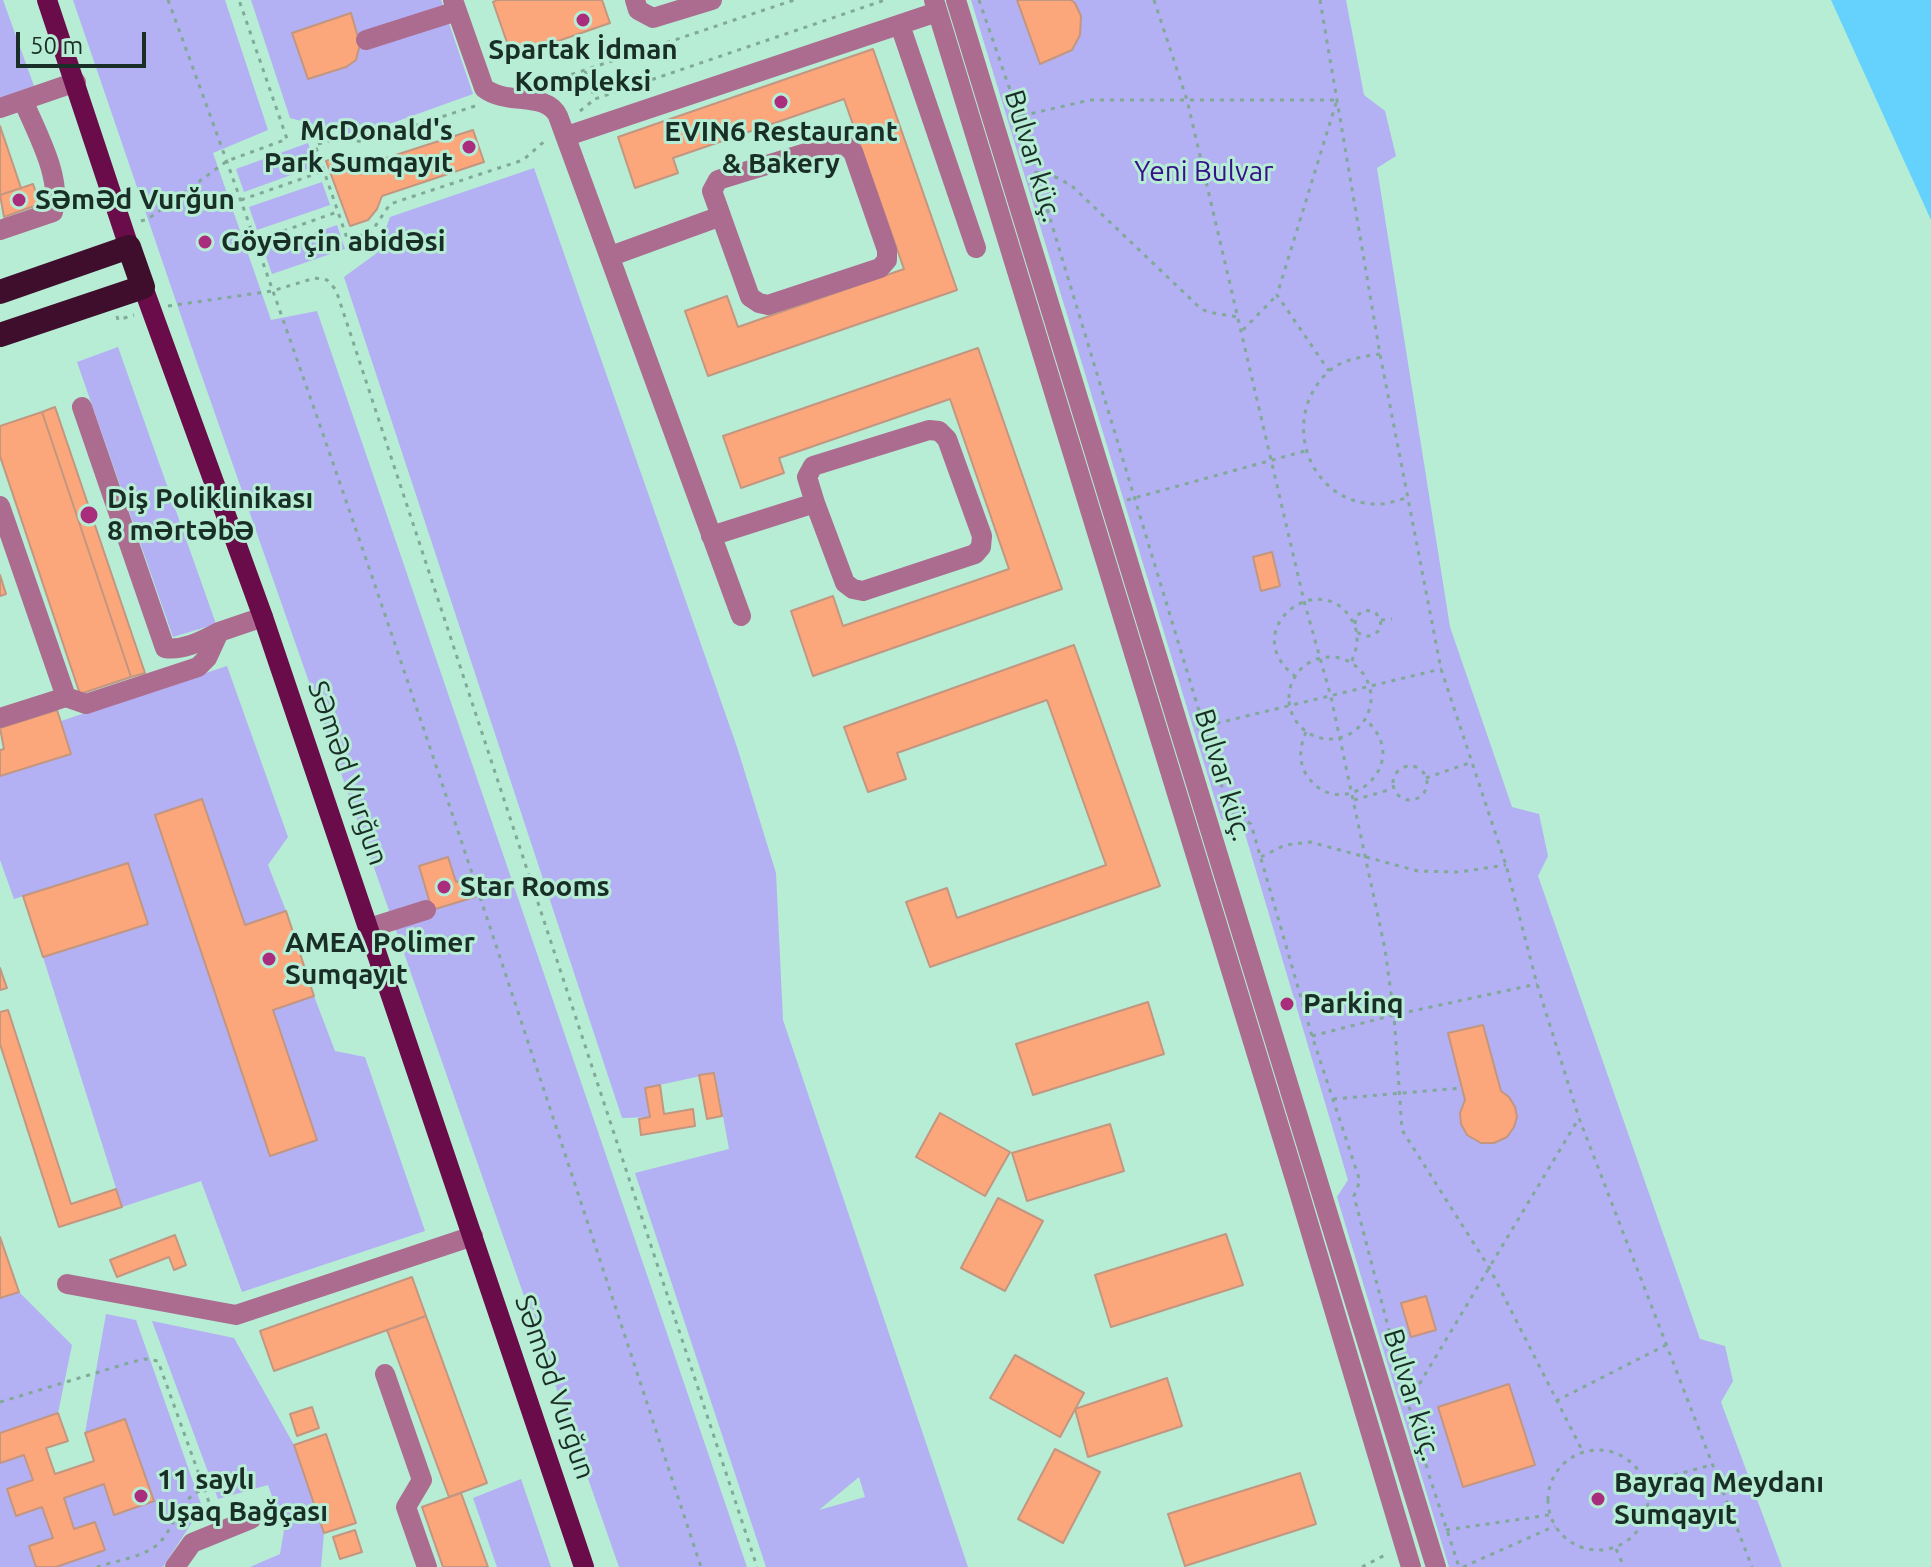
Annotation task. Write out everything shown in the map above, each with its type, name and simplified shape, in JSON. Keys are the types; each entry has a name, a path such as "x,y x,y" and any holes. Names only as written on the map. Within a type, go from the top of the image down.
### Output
{"highway":[{"name":"Səməd Vurğun","path":"126,237 143,287"},
{"path":"0,292 126,237"},
{"path":"0,335 143,287"}],"main road":[{"name":"Səməd Vurğun","path":"47,0 126,237"},
{"name":"Səməd Vurğun","path":"143,287 263,617 584,1567"}],"street":[{"path":"635,0 638,10 653,18 712,0"},
{"name":"Bulvar küç.","path":"956,0 1436,1567"},
{"path":"366,40 455,5 484,88 494,96 547,103 555,108 741,616"},
{"path":"567,136 900,25 936,6"},
{"name":"Bulvar küç.","path":"936,6 1411,1567"},
{"path":"900,25 976,248"},
{"path":"0,108 76,82"},
{"path":"0,230 53,212 57,200 56,183 23,100"},
{"path":"835,144 845,145 853,152 887,250 887,260 880,268 768,305 759,303 750,297 721,216 712,191 718,180 835,144"},
{"path":"611,256 721,216"},
{"path":"82,407 165,648 192,645 263,617"},
{"path":"929,430 939,431 947,439 952,452 982,536 981,547 975,554 863,591 853,589 845,583 815,503 807,477 813,466 929,430"},
{"path":"711,536 815,503"},
{"path":"0,506 66,697"},
{"path":"0,718 66,697 86,704 198,667 207,658 219,632"},
{"path":"1180,807 1202,801"},
{"path":"369,928 426,910"},
{"path":"1296,1182 1317,1176"},
{"path":"67,1284 236,1315 473,1236"},
{"path":"385,1374 422,1480 406,1507 427,1567"},
{"path":"175,1567 192,1543 251,1519"}],"path":[{"path":"168,0 241,200 431,750 701,1567"},
{"path":"126,237 227,161 287,139 239,0"},
{"path":"794,0 585,71 595,99 885,0"},
{"path":"979,0 1019,116 1229,810 1251,824 1312,1036 1360,1181 1354,1196 1408,1403 1461,1567 1555,1526"},
{"path":"1154,0 1187,100 1304,601 1322,659 1354,800 1385,949 1394,1015 1402,1130 1490,1269 1583,1452"},
{"path":"1320,0 1380,354 1441,669 1506,865 1537,984 1579,1118 1752,1567"},
{"path":"1008,119 1090,100 1337,100"},
{"path":"1242,331 1277,295 1337,100"},
{"path":"477,105 364,142 338,138 315,145 348,241 372,231 390,204 498,168"},
{"path":"241,200 324,171"},
{"path":"1035,172 1058,178 1072,186 1198,306 1207,312 1239,317"},
{"path":"255,241 337,212"},
{"path":"111,298 118,320 177,303 272,291 315,278 327,280 336,290 757,1567"},
{"path":"1277,295 1329,371"},
{"path":"1380,354 1353,358 1329,371 1311,394 1302,422 1305,451 1321,479 1346,498 1377,505 1408,498"},
{"path":"1123,501 1305,451"},
{"path":"1296,677 1279,660 1274,636 1284,614 1304,601 1316,599 1340,606 1356,628 1364,636 1373,635 1380,629 1381,620 1375,612 1365,610 1356,616 1356,628 1358,642 1351,663"},
{"path":"1381,620 1392,619"},
{"path":"1322,659 1342,659 1351,663 1366,678 1370,687 1366,720 1354,732 1339,739 1322,738 1306,732 1290,707 1296,677 1307,665 1322,659"},
{"path":"1193,729 1441,669"},
{"path":"1306,732 1302,740 1301,760 1308,777 1315,785 1332,793 1352,793 1375,778 1382,761 1382,742 1366,720"},
{"path":"1426,778 1472,762"},
{"path":"1407,766 1419,768 1426,778 1427,787 1423,795 1415,800 1398,796 1393,788 1397,771 1407,766"},
{"path":"1354,800 1393,788"},
{"path":"1261,857 1285,845 1310,842 1418,871 1459,872 1506,865"},
{"path":"1312,1036 1537,984"},
{"path":"1333,1099 1461,1088"},
{"path":"1408,1403 1579,1118"},
{"path":"1556,1401 1666,1345"},
{"path":"0,1402 132,1362 145,1359 158,1361 219,1531"},
{"path":"1605,1450 1626,1458 1645,1483 1649,1495 1646,1517 1634,1536 1616,1548 1593,1550 1571,1542 1555,1526 1548,1505 1551,1483 1563,1464 1583,1452 1605,1450"},
{"path":"1645,1483 1712,1465"},
{"path":"97,1567 158,1544 189,1497 205,1489"},
{"path":"1426,1537 1447,1530 1551,1515"},
{"path":"1362,1567 1404,1545"},
{"path":"1616,1548 1624,1567"}],"green space":[{"path":"0,0 3,0 34,86 0,98"},
{"path":"73,0 225,0 268,130 213,153 271,320 317,311 747,1567 619,1567"},
{"path":"251,0 441,0 473,94 356,136 290,118"},
{"name":"Yeni Bulvar","path":"971,0 1346,0 1364,95 1385,111 1396,156 1377,168 1450,627 1512,807 1539,814 1548,856 1538,876 1700,1339 1725,1346 1733,1381 1721,1402 1782,1567 1449,1567 1337,1197 1348,1180 1243,827 1221,819"},
{"path":"308,143 316,166 244,192 236,169"},
{"path":"534,168 737,747 776,873 783,1020 968,1567 766,1567 635,1173 729,1149 715,1073 645,1088 650,1117 622,1118 344,277 377,253 390,217","holes":["859,1477 865,1497 819,1510"]},
{"path":"322,182 330,205 257,230 249,207"},
{"path":"337,225 345,249 272,274 264,251"},
{"path":"118,347 216,624 173,637 77,362"},
{"path":"227,666 288,837 268,865 286,911 245,925 202,799 155,815 270,1155 317,1139 273,1010 314,996 335,1051 365,1057 425,1231 242,1292 201,1181 122,1207 43,957 147,924 128,863 14,899 0,860 0,776 71,754 61,721"},
{"path":"19,1292 72,1345 58,1413 0,1433 0,1298"},
{"path":"106,1314 136,1320 202,1507 163,1567 56,1567 74,1529 64,1498 104,1484 114,1515 154,1501 125,1419 85,1433"},
{"path":"152,1321 234,1338 294,1445 324,1533 321,1567 250,1567 280,1554 284,1530 268,1485 218,1499"},
{"path":"24,1455 33,1480 7,1490 16,1516 42,1507 53,1538 36,1567 0,1567 0,1463"},
{"path":"521,1479 551,1567 497,1567 473,1498"}],"water":[{"path":"1831,0 1931,0 1931,220"}],"building":[{"path":"602,0 610,23 512,57 493,2"},
{"path":"1017,0 1071,0 1075,3 1081,16 1080,35 1072,50 1040,64"},
{"path":"351,13 360,44 356,60 346,67 308,79 292,33"},
{"path":"873,49 957,290 708,376 685,311 727,296 738,327 904,269 844,99 673,158 678,173 635,188 618,137"},
{"path":"0,126 21,188 0,195"},
{"path":"473,130 484,162 382,196 368,220 350,226 326,161 343,155 359,157 371,163"},
{"name":"Səməd Vurğun","path":"33,184 40,204 4,217 0,195"},
{"path":"978,348 1062,589 813,676 791,611 833,596 843,626 1009,569 950,399 779,458 784,473 741,488 723,436"},
{"path":"55,407 145,673 131,677 42,412"},
{"path":"42,412 131,677 80,694 0,456 0,426"},
{"path":"1272,552 1280,586 1261,591 1253,557"},
{"path":"0,575 6,594 0,596"},
{"path":"1074,645 1160,886 930,967 906,902 947,888 957,918 1106,865 1047,700 897,753 906,779 868,792 844,727"},
{"path":"57,710 71,754 0,776 0,750 4,749 0,728"},
{"path":"202,799 245,925 286,911 314,996 273,1010 317,1140 270,1156 155,815"},
{"path":"448,857 456,882 469,879 475,897 432,910 419,866"},
{"path":"128,863 148,924 43,957 23,896"},
{"path":"0,968 7,988 0,990"},
{"path":"1148,1002 1164,1054 1033,1095 1016,1044"},
{"path":"8,1010 71,1204 116,1189 122,1207 59,1227 0,1044 0,1012"},
{"path":"1483,1025 1501,1091 1509,1097 1517,1117 1507,1137 1494,1143 1481,1143 1467,1135 1461,1124 1460,1113 1465,1100 1448,1033"},
{"path":"714,1073 722,1116 707,1119 699,1075"},
{"path":"660,1085 664,1114 693,1109 695,1126 641,1135 639,1119 650,1117 645,1088"},
{"path":"940,1113 1010,1152 985,1196 916,1157"},
{"path":"1110,1124 1124,1171 1027,1201 1012,1153"},
{"path":"998,1198 1043,1221 1005,1291 961,1268"},
{"path":"1226,1234 1243,1285 1111,1327 1095,1275"},
{"path":"175,1235 186,1265 174,1270 169,1257 117,1277 110,1260"},
{"path":"0,1237 19,1292 0,1298"},
{"path":"412,1277 426,1316 274,1371 260,1331"},
{"path":"1426,1296 1436,1330 1411,1337 1401,1303"},
{"path":"426,1316 487,1483 449,1497 387,1330"},
{"path":"1015,1355 1084,1393 1060,1437 990,1398"},
{"path":"1167,1378 1182,1426 1088,1457 1075,1409"},
{"path":"1509,1384 1535,1465 1463,1487 1438,1407"},
{"path":"312,1407 319,1428 297,1436 290,1414"},
{"path":"58,1413 68,1441 46,1448 55,1474 94,1461 85,1433 125,1419 154,1501 114,1515 104,1484 64,1498 74,1529 95,1522 105,1550 56,1567 36,1567 29,1546 53,1538 42,1507 16,1516 7,1489 33,1480 24,1455 0,1463 0,1433"},
{"path":"326,1434 356,1523 324,1533 294,1445"},
{"path":"1055,1449 1100,1472 1063,1543 1018,1519"},
{"path":"1300,1473 1316,1524 1185,1566 1168,1514"},
{"path":"461,1493 488,1567 443,1567 422,1507"},
{"path":"355,1530 362,1552 340,1559 333,1537"}],"place":[{"name":"Spartak İdman Kompleksi","path":"583,20"},
{"name":"EVIN6 Restaurant & Bakery","path":"781,102"},
{"name":"McDonald's Park Sumqayıt","path":"469,147"},
{"name":"Səməd Vurğun","path":"19,200"},
{"name":"Göyərçin abidəsi","path":"205,242"},
{"name":"Diş Poliklinikası 8 mərtəbə","path":"89,515"},
{"name":"Star Rooms","path":"444,887"},
{"name":"AMEA Polimer Sumqayıt","path":"269,959"},
{"name":"Parkinq","path":"1287,1004"},
{"name":"11 saylı Uşaq Bağçası","path":"141,1496"},
{"name":"Bayraq Meydanı Sumqayıt","path":"1598,1499"}]}
